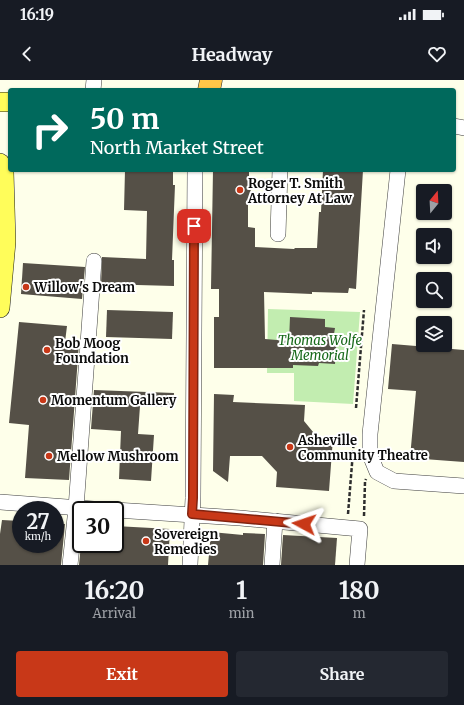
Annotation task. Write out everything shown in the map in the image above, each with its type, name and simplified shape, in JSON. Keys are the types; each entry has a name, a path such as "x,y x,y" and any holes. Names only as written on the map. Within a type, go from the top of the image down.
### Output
{"main road":[{"path":"0,163 4,172 6,242 0,308"}],"street":[{"path":"190,565 193,498 195,172"},
{"path":"278,234 280,172"},
{"path":"398,172 370,434 370,455 377,472 394,482 464,486"},
{"path":"77,501 94,261"},
{"path":"0,502 72,508"},
{"path":"124,510 192,514 360,529 357,565"},
{"path":"272,565 275,521"},
{"path":"70,565 72,546"}],"path":[{"path":"360,529 364,525 365,482 369,472 377,472"}],"green space":[{"name":"Thomas Wolfe Memorial","path":"268,309 360,312 353,404 294,401 294,373 267,373"}],"building":[{"path":"125,172 173,172 173,185 175,185 172,260 174,260 174,286 101,284 102,257 146,259 147,211 124,210"},
{"path":"213,172 249,172 249,185 251,185 250,201 248,202 248,227 255,228 255,247 294,249 317,248 323,172 363,172 356,289 349,288 348,293 312,292 312,294 264,292 265,339 289,341 290,317 325,319 325,327 335,328 334,334 337,334 335,364 319,363 318,366 293,365 293,368 214,368 214,317 219,317 219,289 211,289"},
{"path":"23,263 85,267 82,299 21,294"},
{"path":"107,310 173,312 172,339 106,337"},
{"path":"19,322 67,326 65,342 79,343 69,480 25,478 29,425 9,423"},
{"path":"392,344 416,346 416,352 452,352 452,349 464,350 464,462 410,458 416,391 388,389"},
{"path":"94,390 174,393 173,407 140,406 138,434 154,435 151,481 119,479 121,431 91,429"},
{"name":"Asheville Community Theatre","path":"214,394 234,395 233,402 305,405 304,421 318,438 333,438 329,491 276,487 277,472 262,456 230,456 228,482 213,471"},
{"path":"2,520 12,521 12,553 62,553 61,565 0,565 0,534"},
{"path":"124,526 170,529 168,565 79,565 80,553 124,553"},
{"path":"211,532 243,535 243,533 265,534 263,565 208,565"},
{"path":"283,535 337,538 335,565 281,565"}],"place":[{"name":"Roger T. Smith Attorney At Law","path":"240,190"},
{"name":"Willow's Dream","path":"26,287"},
{"name":"Bob Moog Foundation","path":"47,350"},
{"name":"Momentum Gallery","path":"43,400"},
{"name":"Asheville Community Theatre","path":"290,447"},
{"name":"Mellow Mushroom","path":"49,456"},
{"name":"Sovereign Remedies","path":"146,541"}],"route":[{"path":"194,226 192,514 304,524"}]}
